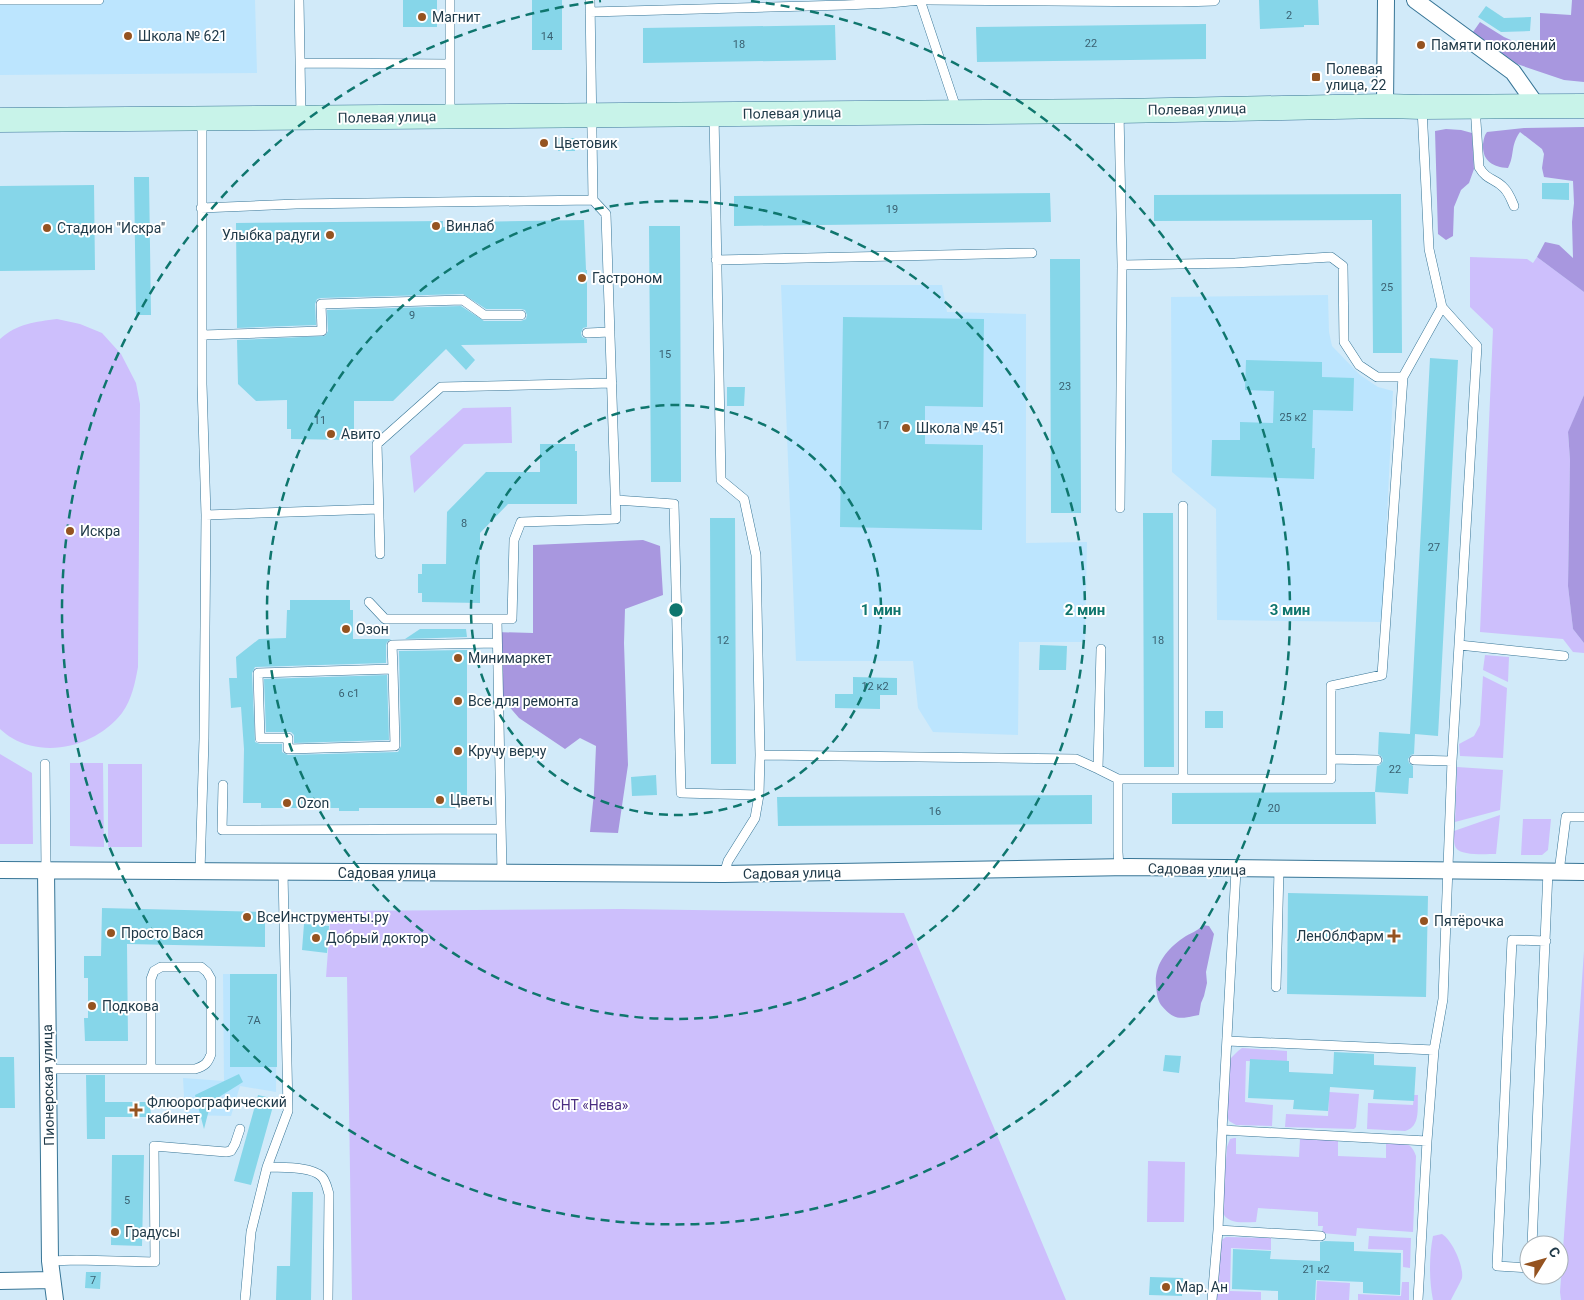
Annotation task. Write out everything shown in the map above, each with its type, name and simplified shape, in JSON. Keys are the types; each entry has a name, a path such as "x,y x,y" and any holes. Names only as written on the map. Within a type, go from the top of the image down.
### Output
{"street":[{"path":"1385,106 1386,0"},
{"path":"1415,0 1513,72 1537,106"},
{"name":"Полевая улица","path":"0,120 958,112 1385,106 1584,106"},
{"name":"Садовая улица","path":"0,870 724,874 1119,868 1584,872"},
{"name":"Пионерская улица","path":"46,870 50,1261 55,1300"},
{"path":"0,1281 52,1280"}],"lane":[{"path":"0,0 99,0"},
{"path":"299,0 301,118"},
{"path":"450,0 450,116"},
{"path":"369,602 385,619 512,619 514,540 521,522 616,519 606,214 592,200 590,0"},
{"path":"590,12 854,5 920,0 958,112"},
{"path":"928,0 1181,2 1215,0"},
{"path":"300,64 450,64"},
{"path":"1475,106 1479,167 1484,176 1503,186 1514,206"},
{"path":"1418,1300 1434,1050 1443,999 1452,761 1477,346 1442,307 1430,249 1422,107"},
{"path":"1119,110 1122,265 1120,508"},
{"path":"714,114 721,480 744,499 756,555 760,755 755,818 728,862 724,874"},
{"path":"200,872 204,739 206,515 202,384 202,118"},
{"path":"201,208 296,204 592,200"},
{"path":"716,260 1032,253"},
{"path":"1122,265 1235,263 1331,257 1343,266 1344,342 1359,365 1377,377 1403,377"},
{"path":"203,335 322,331 321,304 463,300 484,315 521,315"},
{"path":"760,755 1076,759 1118,779 1331,779 1331,686 1382,675 1403,377 1442,307"},
{"path":"587,333 610,332"},
{"path":"380,554 377,444 441,387 612,383"},
{"path":"616,500 674,504 681,793 758,794"},
{"path":"1183,506 1183,778"},
{"path":"206,515 378,509"},
{"path":"497,620 502,873"},
{"path":"393,669 258,673 260,738 288,738 288,748 395,746 393,669 392,645 497,643"},
{"path":"1459,645 1564,656"},
{"path":"1098,769 1101,649"},
{"path":"1330,759 1377,760"},
{"path":"1414,760 1452,761"},
{"path":"45,764 46,870"},
{"path":"1118,779 1119,868"},
{"path":"222,785 222,830 501,829"},
{"path":"1532,1235 1546,941 1554,871 1566,817 1584,818"},
{"path":"1212,1300 1218,1230 1236,870"},
{"path":"1276,987 1279,870"},
{"path":"245,1300 251,1232 267,1167 288,1111 283,872"},
{"path":"1519,1267 1497,1266 1512,940 1546,941"},
{"path":"48,1069 195,1069 204,1066 209,1061 211,1054 211,978 201,967 161,967 154,971 151,978 152,1068"},
{"path":"1227,1041 1434,1050"},
{"path":"50,1261 155,1262 154,1146 226,1152 231,1151 240,1129"},
{"path":"1222,1130 1427,1141"},
{"path":"267,1167 312,1170 322,1177 326,1184 329,1194 328,1300"},
{"path":"1218,1230 1321,1236"}],"shaded area":[{"name":"Школа № 621","path":"0,0 255,0 257,73 0,75"},
{"path":"1572,0 1584,0 1584,82 1564,80 1517,64 1473,32 1480,22 1504,37 1540,53 1540,13 1571,15"},
{"path":"1584,127 1584,292 1537,257 1545,242 1559,245 1573,258 1573,181 1544,177 1542,168 1544,154 1542,149 1520,132 1515,142 1508,168 1489,162 1484,154 1483,144 1487,132 1524,128"},
{"path":"1446,129 1472,133 1474,169 1469,183 1461,190 1454,207 1453,236 1446,240 1438,234 1435,131"},
{"name":"Школа № 451","path":"781,285 942,285 947,312 1026,314 1026,543 1087,542 1085,642 1019,642 1018,735 933,732 918,708 913,661 796,661"},
{"path":"1328,295 1329,332 1332,346 1360,375 1378,387 1393,391 1382,622 1217,620 1216,509 1172,472 1171,297"},
{"path":"1584,395 1584,643 1573,629 1568,586 1570,460 1568,432"},
{"path":"643,540 660,546 663,595 625,609 624,643 628,765 618,833 590,832 596,746 580,738 565,749 519,718 499,695 495,632 533,633 533,545"},
{"path":"1203,925 1209,926 1214,934 1206,972 1207,983 1199,1015 1178,1018 1170,1014 1160,1003 1156,986 1157,971 1162,959 1171,948"},
{"path":"223,974 277,974 276,1092 240,1086 231,1116 185,1115 183,1078 224,1081"}],"green space":[{"path":"1470,257 1527,259 1533,263 1537,257 1584,292 1584,395 1568,433 1570,460 1568,586 1573,629 1584,643 1584,653 1573,652 1563,639 1480,632 1493,329 1470,307"},
{"name":"Искра","path":"57,319 80,324 102,333 121,354 136,383 140,404 138,667 134,685 131,697 122,713 112,724 86,741 56,748 26,744 12,738 0,729 0,339 20,326"},
{"path":"511,407 512,443 464,444 414,493 410,456 463,408"},
{"path":"1485,655 1509,657 1508,682 1483,670"},
{"path":"1483,676 1507,688 1503,758 1460,756 1459,744 1474,736 1480,725"},
{"path":"0,754 32,773 33,844 0,844"},
{"path":"70,763 103,763 104,847 70,846"},
{"path":"108,764 142,764 142,847 108,847"},
{"path":"1457,767 1503,770 1500,810 1455,822"},
{"path":"1500,815 1496,854 1468,853 1459,851 1456,848 1454,831"},
{"path":"1523,819 1551,819 1548,850 1542,855 1521,855"},
{"name":"СНТ «Нева»","path":"621,909 904,913 1066,1300 352,1300 347,977 326,977 331,911"},
{"path":"1584,951 1584,1300 1561,1300 1560,1285 1569,1285 1569,1235 1564,1235"},
{"path":"1242,1048 1287,1051 1287,1062 1246,1061 1245,1102 1273,1105 1272,1126 1236,1125 1229,1121 1226,1113 1230,1059"},
{"path":"1329,1092 1359,1094 1356,1127 1354,1129 1285,1127 1286,1114 1328,1116"},
{"path":"1414,1095 1418,1095 1417,1116 1414,1126 1410,1129 1405,1131 1367,1129 1368,1103 1413,1105"},
{"path":"1236,1138 1236,1154 1299,1157 1300,1139 1338,1140 1338,1156 1386,1158 1386,1142 1408,1144 1416,1156 1413,1232 1357,1228 1356,1236 1322,1233 1323,1226 1318,1226 1318,1212 1258,1208 1256,1222 1236,1222 1228,1219 1222,1211 1227,1147 1230,1139"},
{"path":"1148,1161 1185,1162 1184,1222 1147,1222"},
{"path":"1442,1234 1450,1242 1459,1260 1462,1278 1451,1300 1433,1300 1430,1268 1432,1243 1433,1236"},
{"path":"1369,1236 1411,1238 1410,1268 1403,1267 1403,1250 1368,1249"},
{"path":"1226,1237 1271,1238 1271,1250 1231,1248 1230,1291 1261,1292 1261,1300 1214,1300 1220,1241"},
{"path":"1317,1281 1350,1283 1349,1300 1316,1300"},
{"path":"1402,1282 1409,1282 1409,1300 1358,1300 1358,1294 1401,1296"}],"building":[{"path":"403,0 437,0 437,27 403,27"},
{"path":"532,0 562,0 562,50 532,50"},
{"path":"1259,0 1318,0 1319,25 1260,29"},
{"path":"1486,6 1504,18 1531,17 1530,31 1501,32 1478,17"},
{"path":"1206,24 1206,59 977,62 976,27"},
{"path":"835,25 836,60 643,63 643,28"},
{"path":"558,138 575,138 575,151 558,151"},
{"path":"134,177 149,177 151,315 136,315"},
{"path":"1542,183 1569,183 1569,200 1542,199"},
{"name":"Стадион \"Искра\"","path":"94,185 95,270 0,271 0,186"},
{"path":"1050,193 1051,222 734,226 734,196"},
{"path":"1401,194 1402,353 1373,353 1372,220 1154,221 1154,195"},
{"path":"584,220 587,270 587,327 583,328 581,333 582,337 587,339 587,343 461,345 475,360 466,370 446,349 393,401 354,401 354,430 350,430 350,440 291,439 291,429 287,429 287,400 256,401 238,384 237,340 325,336 328,331 327,310 461,306 484,321 521,321 526,319 527,315 525,310 521,309 486,309 463,294 321,298 317,299 315,304 316,325 237,328 236,223 443,221 443,227 471,227 471,222"},
{"path":"649,226 680,226 681,482 651,482"},
{"path":"1050,259 1080,259 1081,513 1051,513"},
{"path":"843,317 984,319 983,407 925,406 925,444 983,445 982,530 840,527"},
{"path":"1430,358 1458,360 1438,736 1415,734 1414,754 1408,759 1409,763 1413,766 1413,778 1409,778 1408,794 1375,792 1377,766 1383,761 1382,757 1378,754 1379,732 1410,734"},
{"path":"1246,360 1322,362 1322,377 1354,378 1353,411 1313,410 1312,448 1315,448 1314,479 1211,476 1212,440 1240,440 1240,422 1273,423 1274,391 1245,390"},
{"path":"727,387 745,387 744,406 727,406"},
{"path":"540,444 575,444 575,451 577,451 577,504 508,504 480,533 480,603 422,602 422,593 418,593 418,574 422,574 422,564 446,564 447,512 486,472 540,472"},
{"path":"1143,513 1173,513 1174,767 1144,767"},
{"path":"710,518 735,518 736,764 711,764"},
{"path":"290,600 350,600 350,610 353,610 353,639 391,639 386,645 386,663 255,667 252,673 255,742 260,744 282,744 282,752 288,755 398,752 401,746 399,651 467,650 467,806 455,806 455,808 359,808 359,811 339,811 339,808 261,808 261,803 243,803 244,749 241,707 231,708 229,678 237,678 236,657 259,639 286,638 287,610 290,610"},
{"path":"420,629 466,629 467,637 405,639"},
{"path":"1040,645 1067,646 1066,670 1039,670"},
{"path":"387,675 389,740 294,743 294,735 291,732 266,732 264,679"},
{"path":"853,677 897,678 897,695 880,695 880,709 835,708 835,694 853,694"},
{"path":"1205,711 1223,711 1223,728 1205,728"},
{"path":"656,775 657,795 632,796 631,777"},
{"path":"1375,792 1376,824 1172,824 1172,793"},
{"path":"1092,795 1092,824 778,826 777,797"},
{"path":"1288,893 1428,896 1426,997 1287,994"},
{"path":"102,908 265,912 265,947 127,944 128,1041 85,1041 84,1018 88,1018 88,978 84,978 84,956 101,956"},
{"name":"Добрый доктор","path":"304,924 329,926 327,953 302,950"},
{"path":"230,974 277,974 277,1067 230,1067"},
{"path":"1334,1052 1374,1054 1374,1065 1416,1067 1414,1101 1373,1099 1374,1090 1330,1087 1328,1111 1293,1109 1294,1100 1248,1098 1250,1059 1289,1061 1289,1072 1333,1074"},
{"path":"1165,1055 1181,1056 1179,1073 1163,1071"},
{"path":"0,1057 14,1057 15,1108 0,1108"},
{"path":"239,1074 243,1082 211,1102 204,1129 195,1095"},
{"path":"86,1075 105,1075 105,1102 150,1102 151,1117 105,1117 105,1139 87,1139"},
{"path":"258,1095 275,1099 251,1185 234,1181"},
{"path":"112,1155 144,1155 142,1246 111,1245"},
{"path":"292,1192 313,1192 311,1300 276,1300 277,1266 290,1266"},
{"path":"1320,1242 1354,1242 1354,1251 1401,1253 1400,1295 1363,1293 1363,1282 1316,1280 1315,1300 1278,1300 1278,1291 1232,1289 1233,1249 1271,1251 1270,1259 1320,1261"},
{"path":"86,1272 101,1272 100,1289 85,1288"},
{"name":"Мар. Ан","path":"1150,1277 1183,1278 1182,1296 1149,1295"}],"place":[{"name":"Магнит","path":"422,17"},
{"name":"Школа № 621","path":"128,36"},
{"name":"Памяти поколений","path":"1421,45"},
{"name":"Полевая улица, 22","path":"1316,77"},
{"name":"Цветовик","path":"544,143"},
{"name":"Винлаб","path":"436,226"},
{"name":"Стадион \"Искра\"","path":"47,228"},
{"name":"Улыбка радуги","path":"330,235"},
{"name":"Гастроном","path":"582,278"},
{"name":"Школа № 451","path":"906,428"},
{"name":"Авито","path":"331,434"},
{"name":"Искра","path":"70,531"},
{"name":"Озон","path":"346,629"},
{"name":"Минимаркет","path":"458,658"},
{"name":"Все для ремонта","path":"458,701"},
{"name":"Кручу верчу","path":"458,751"},
{"name":"Цветы","path":"440,800"},
{"name":"Ozon","path":"287,803"},
{"name":"ВсеИнструменты.ру","path":"247,917"},
{"name":"Пятёрочка","path":"1424,921"},
{"name":"Просто Вася","path":"111,933"},
{"name":"ЛенОблФарм","path":"1394,936"},
{"name":"Добрый доктор","path":"316,938"},
{"name":"Подкова","path":"92,1006"},
{"name":"Флюорографический кабинет","path":"136,1110"},
{"name":"Градусы","path":"115,1232"},
{"name":"Мар. Ан","path":"1166,1287"}]}
